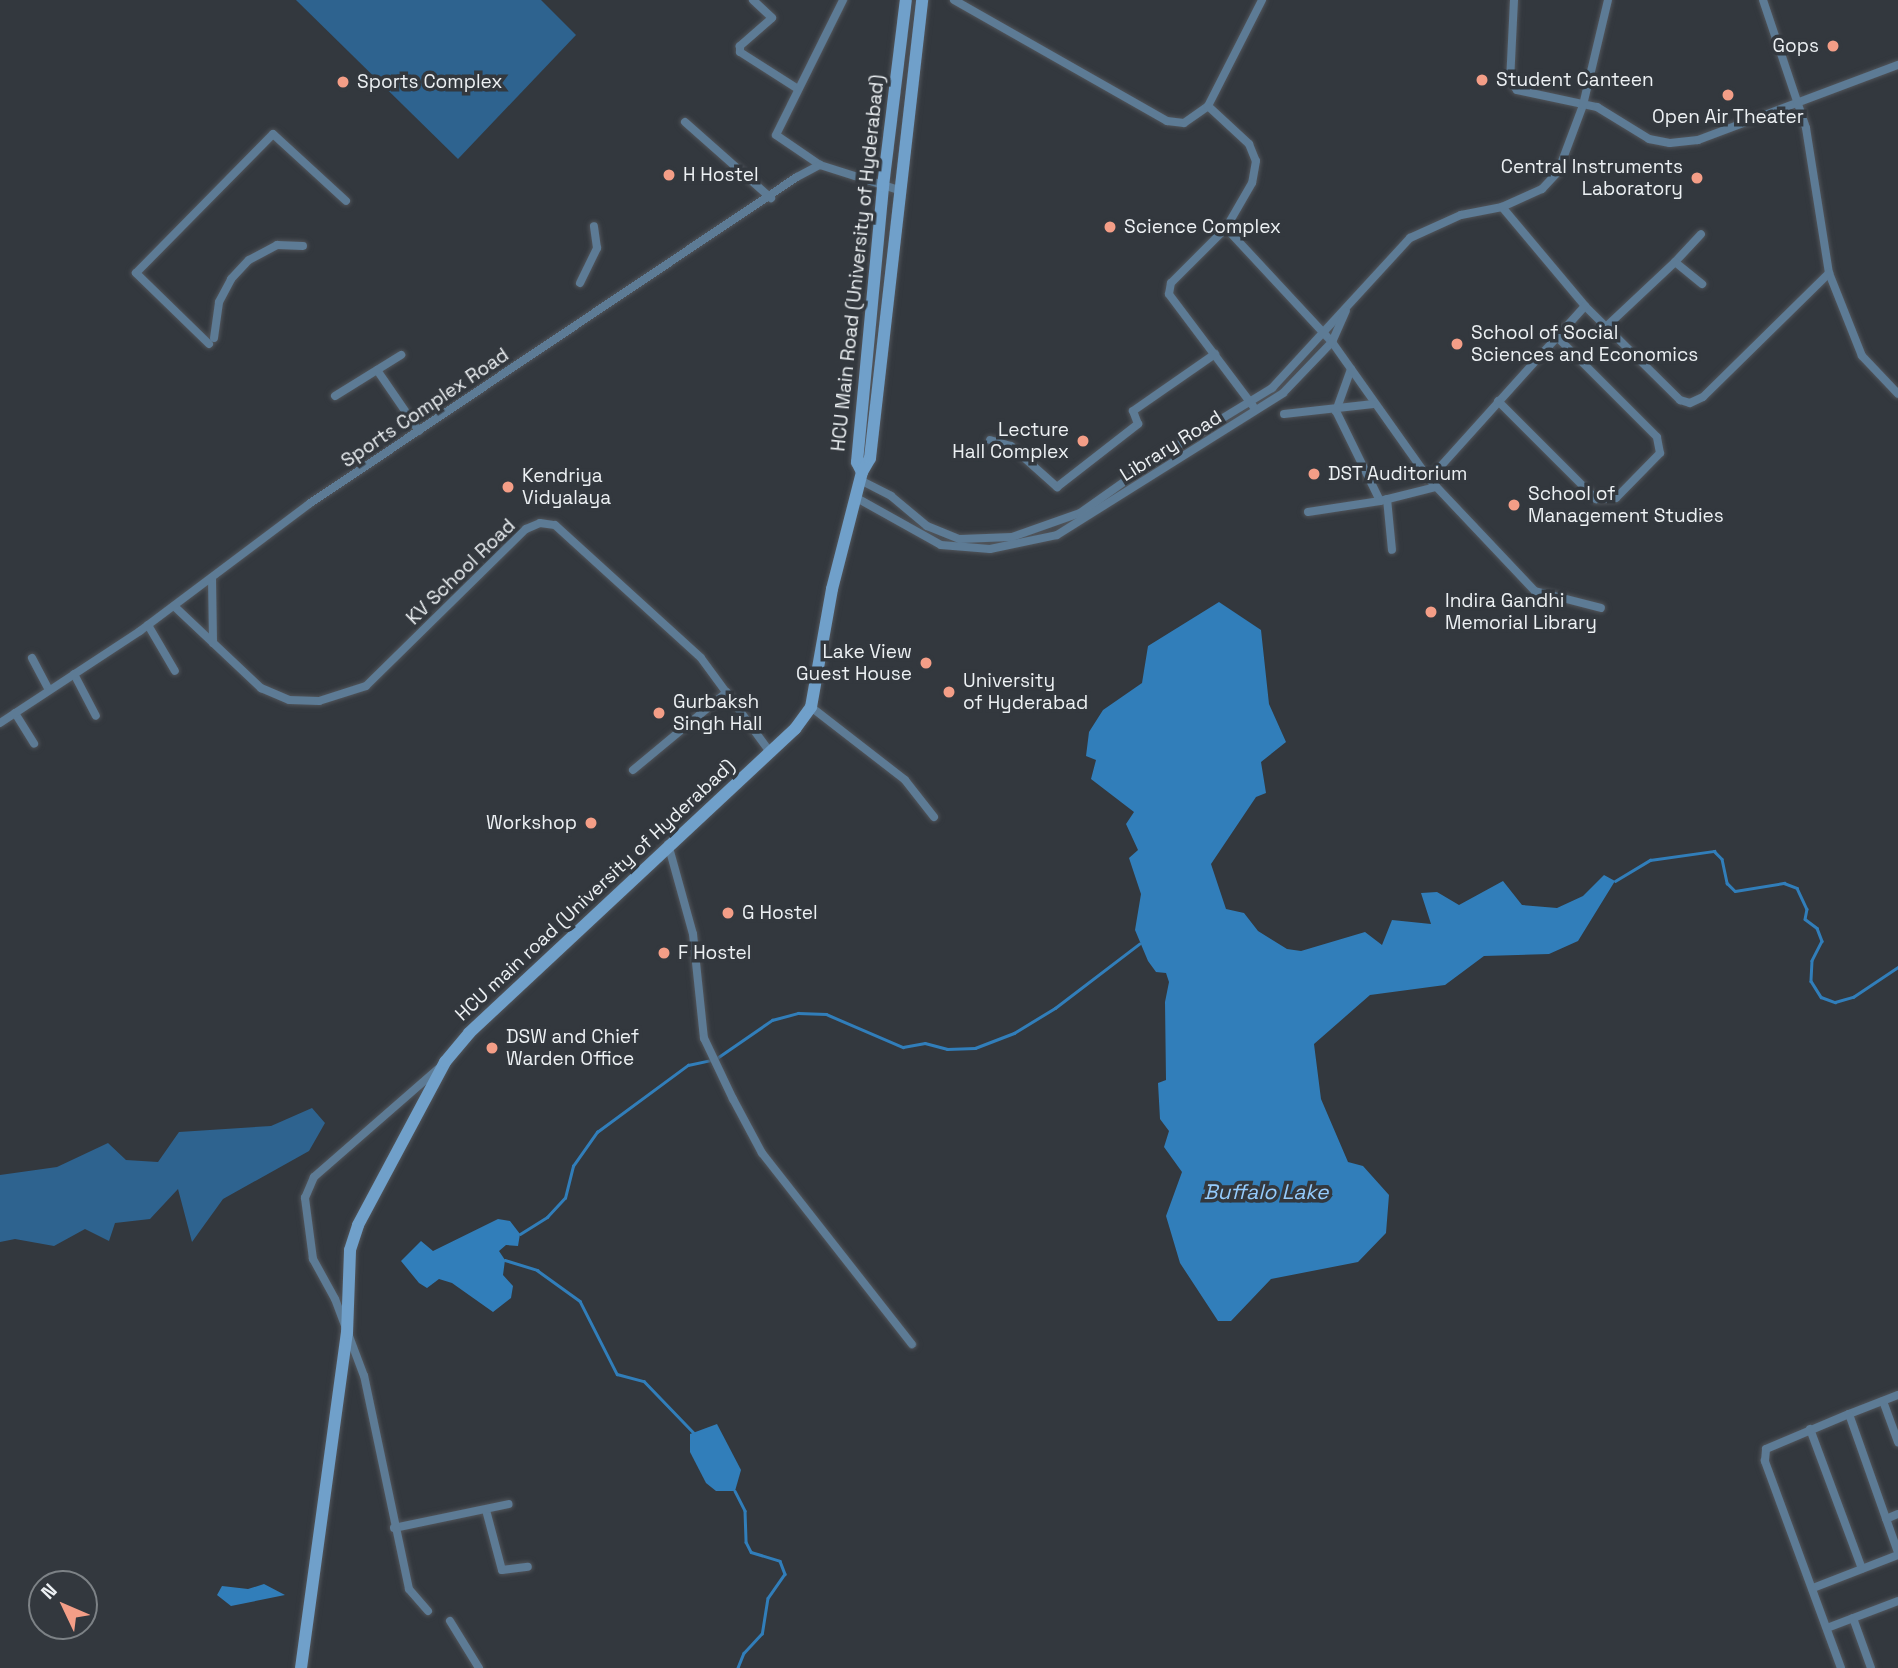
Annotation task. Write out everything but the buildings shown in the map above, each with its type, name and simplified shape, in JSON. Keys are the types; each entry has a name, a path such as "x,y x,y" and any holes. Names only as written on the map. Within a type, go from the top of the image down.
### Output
{"street":[{"path":"753,0 772,18 740,46 740,52 798,89"},
{"path":"843,0 776,135 820,165 899,190"},
{"name":"HCU Main Road (University of Hyderabad)","path":"861,476 857,462 883,186 906,0"},
{"name":"HCU Main Road (University of Hyderabad)","path":"861,476 870,458 922,0"},
{"path":"954,0 1167,121 1184,123 1208,106 1262,0"},
{"path":"1514,0 1510,81 1524,93 1597,107 1649,139 1671,143 1698,140 1898,65"},
{"path":"861,476 947,535 979,540 1012,537 1080,513 1173,448 1250,402 1284,377 1410,238 1461,215 1502,207 1542,189 1558,172 1583,105 1608,0"},
{"path":"1763,0 1795,102 1806,128 1829,273 1862,356 1898,394"},
{"path":"1208,106 1249,144 1256,161 1252,183 1226,228 1171,283 1169,294 1257,411"},
{"path":"685,122 771,198"},
{"path":"303,246 277,244 249,260 231,279 219,302 211,341 136,273 273,134 346,201"},
{"name":"Sports Complex Road","path":"0,723 148,625 309,504 820,165"},
{"path":"1502,207 1586,306 1608,325 1680,400 1690,403 1703,397 1829,273"},
{"path":"580,283 597,248 594,226"},
{"path":"1226,228 1332,342 1373,404 1429,479 1535,591 1601,608"},
{"path":"1608,325 1701,234"},
{"path":"1684,252 1686,269"},
{"path":"1675,262 1702,284"},
{"name":"Library Road","path":"855,497 941,545 1016,547 1057,535 1088,519 1283,393 1332,342 1349,305"},
{"path":"1429,479 1586,306"},
{"path":"1498,401 1596,499 1616,498 1660,453 1657,438 1558,338"},
{"path":"990,440 1011,446 1057,486 1138,424 1133,411 1215,354"},
{"path":"335,396 401,355"},
{"path":"1351,369 1336,411 1384,500 1392,550"},
{"path":"377,370 419,431"},
{"path":"1284,415 1336,411 1373,404"},
{"name":"HCU main road (University of Hyderabad)","path":"301,1668 347,1333 349,1263 358,1225 445,1062 479,1023 668,844 795,729 810,707 832,589 861,476"},
{"path":"1308,512 1384,500 1436,487"},
{"name":"KV School Road","path":"174,606 250,679 281,697 304,703 357,691 526,529 540,523 555,525 607,577 676,632 727,692 770,752"},
{"path":"212,578 213,643"},
{"path":"148,625 176,671"},
{"path":"32,658 50,690"},
{"path":"74,674 96,716"},
{"path":"633,771 727,692"},
{"path":"810,707 905,780 934,817"},
{"path":"15,713 34,744"},
{"path":"668,844 693,934 704,1038 733,1099 761,1153 912,1344"},
{"path":"428,1611 409,1589 364,1376 313,1259 305,1198 314,1177 445,1062"},
{"path":"1841,1668 1765,1461 1766,1448 1775,1442 1898,1395"},
{"path":"1883,1401 1898,1442"},
{"path":"1813,1588 1898,1553 1849,1414"},
{"path":"1811,1429 1862,1569"},
{"path":"394,1528 509,1504"},
{"path":"486,1510 502,1570 528,1567"},
{"path":"1886,1519 1898,1514"},
{"path":"1827,1628 1897,1605"},
{"path":"1853,1618 1871,1668"},
{"path":"450,1621 479,1668"}],"shaded area":[{"path":"296,0 541,0 576,35 458,159"},
{"path":"312,1108 325,1123 309,1151 223,1199 192,1242 178,1189 150,1219 115,1223 109,1241 85,1229 54,1246 15,1239 0,1242 0,1175 57,1167 108,1143 126,1160 158,1162 179,1132 271,1126"}],"water":[{"name":"Buffalo Lake","path":"1219,602 1261,630 1269,704 1286,742 1261,762 1266,793 1256,797 1211,864 1226,909 1244,913 1258,931 1287,949 1301,951 1365,932 1382,945 1392,920 1431,924 1421,893 1437,892 1459,905 1503,881 1522,905 1557,908 1583,896 1604,875 1615,881 1578,941 1549,954 1484,956 1445,985 1370,995 1314,1044 1321,1099 1348,1162 1363,1166 1389,1195 1386,1233 1358,1262 1271,1279 1231,1321 1218,1321 1180,1263 1166,1216 1182,1172 1164,1147 1169,1131 1160,1119 1158,1083 1166,1080 1165,1002 1169,982 1166,973 1156,972 1148,961 1135,930 1141,894 1129,858 1138,850 1126,824 1134,812 1091,779 1096,760 1086,756 1089,732 1103,710 1142,683 1148,646"},
{"path":"498,1219 510,1221 520,1234 518,1246 506,1245 499,1251 505,1260 503,1275 513,1286 511,1298 493,1312 452,1283 439,1279 427,1288 419,1283 401,1261 421,1241 433,1251"},
{"path":"717,1424 741,1470 735,1491 716,1491 706,1483 690,1452 690,1434"},
{"path":"264,1584 285,1595 231,1606 217,1595 222,1586 248,1589"}],"waterway":[{"path":"1615,881 1650,860 1714,851 1722,859 1727,883 1735,891 1784,883 1797,888 1807,909 1805,919 1817,928 1822,941 1812,961 1811,981 1821,997 1835,1002 1853,997 1898,967"},
{"path":"717,1058 772,1020 798,1013 826,1014 903,1047 925,1043 947,1049 975,1048 1014,1033 1055,1008 1139,944"},
{"path":"520,1234 547,1217 565,1198 573,1166 597,1132 688,1065 711,1060"},
{"path":"505,1260 537,1270 580,1301 617,1374 644,1381 693,1432"},
{"path":"735,1491 745,1511 746,1542 751,1552 780,1561 785,1574 768,1598 762,1634 744,1653 738,1668"}],"place":[{"name":"Gops","path":"1833,46"},
{"name":"Student Canteen","path":"1482,80"},
{"name":"Sports Complex","path":"343,82"},
{"name":"Open Air Theater","path":"1728,95"},
{"name":"H Hostel","path":"669,175"},
{"name":"Central Instruments Laboratory","path":"1697,178"},
{"name":"Science Complex","path":"1110,227"},
{"name":"School of Social Sciences and Economics","path":"1457,344"},
{"name":"Lecture Hall Complex","path":"1083,441"},
{"name":"DST Auditorium","path":"1314,474"},
{"name":"Kendriya Vidyalaya","path":"508,487"},
{"name":"School of Management Studies","path":"1514,505"},
{"name":"Indira Gandhi Memorial Library","path":"1431,612"},
{"name":"Lake View Guest House","path":"926,663"},
{"name":"University of Hyderabad","path":"949,692"},
{"name":"Gurbaksh Singh Hall","path":"659,713"},
{"name":"Workshop","path":"591,823"},
{"name":"G Hostel","path":"728,913"},
{"name":"F Hostel","path":"664,953"},
{"name":"DSW and Chief Warden Office","path":"492,1048"}]}
